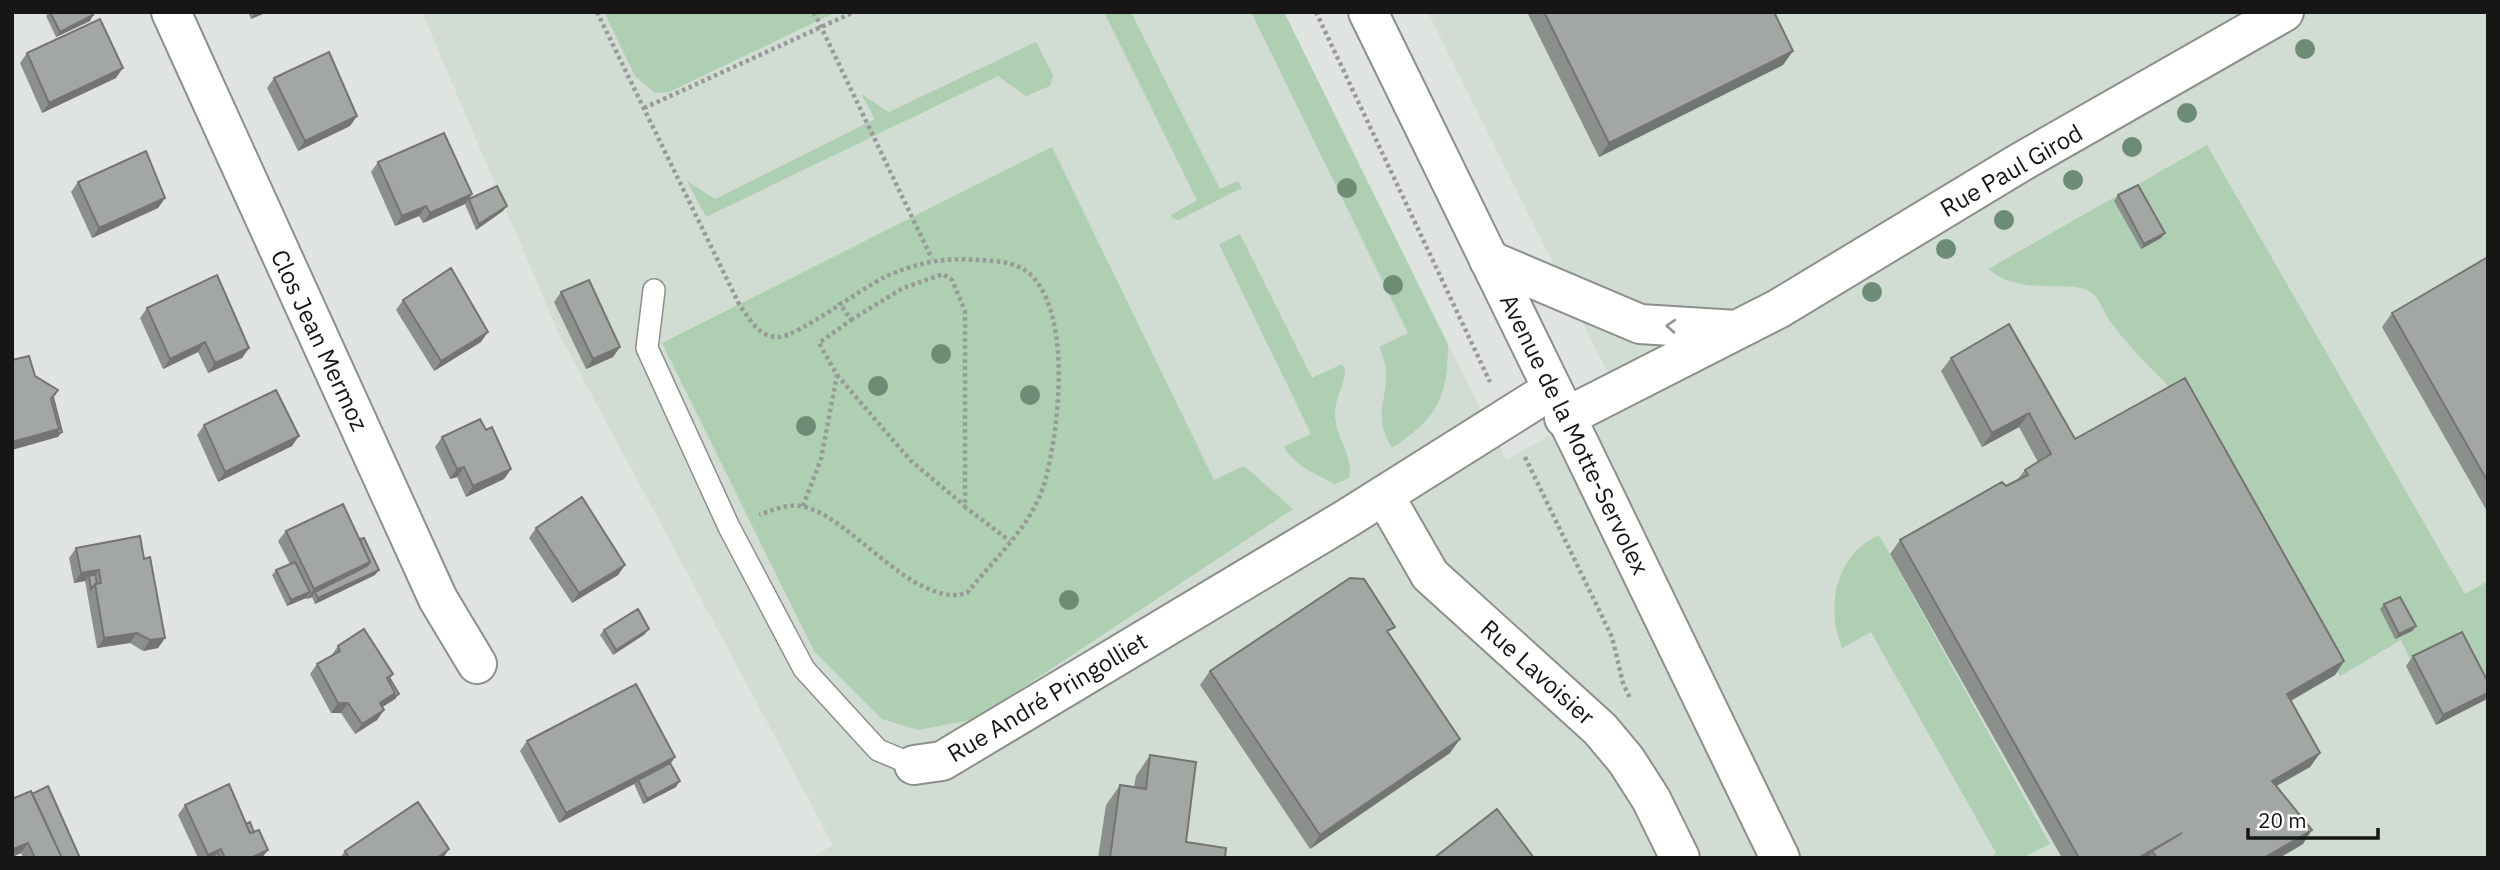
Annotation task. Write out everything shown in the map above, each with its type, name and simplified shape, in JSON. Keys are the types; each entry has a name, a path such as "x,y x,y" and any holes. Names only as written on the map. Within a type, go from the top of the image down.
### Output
{"street":[{"name":"Clos Jean Mermoz","path":"171,12 438,598 477,664"},
{"name":"Avenue de la Motte-Servolex","path":"1368,12 1557,404 1647,580 1780,858"},
{"name":"Rue Paul Girod","path":"1557,404 1739,330 2284,12"},
{"path":"1489,260 1640,324 1739,330"},
{"name":"Rue André Pringolliet","path":"914,765 942,761 1384,495 1557,404"},
{"name":"Rue Lavoisier","path":"1384,495 1430,575 1600,729 1626,760 1651,799 1680,858"}],"lane":[{"name":"Rue André Pringolliet","path":"654,290 647,348 729,527 804,669 878,750 914,765"}],"path":[{"path":"597,12 740,306 758,330 769,337 782,337 885,278 932,259 1009,262 1031,275 1046,301 1060,370 1054,434 1045,481 1035,510 967,593 955,597 936,593 892,567 826,517 803,506 785,505 729,527"},
{"path":"814,12 932,259"},
{"path":"644,108 854,12"},
{"path":"965,507 965,312 952,280 943,274 903,288 819,342 837,375 911,461 965,507 1010,541"},
{"path":"839,302 851,320"},
{"path":"803,506 821,459 837,375"}],"shaded area":[{"path":"422,12 1284,12 1506,460 1619,396 1428,12 2488,12 2488,858 811,858 833,845 558,332"}],"green space":[{"path":"604,12 836,12 669,92 655,93 635,76"},
{"path":"1104,12 1131,12 1220,189 1238,181 1242,188 1179,220 1173,219 1171,215 1197,200"},
{"path":"1251,12 1284,12 1448,345 1445,379 1436,405 1419,427 1392,448 1382,421 1386,375 1385,362 1379,347 1408,333"},
{"path":"1036,42 1053,75 1050,86 1026,96 998,76 706,217 687,181 715,199 875,119 861,94 889,112"},
{"path":"2207,145 2465,594 2488,581 2488,703 2454,638 2410,659 2401,640 2340,676 2165,382 2123,337 2095,296 2083,289 2072,287 2017,283 1988,269"},
{"path":"1052,147 1214,480 1244,466 1293,509 975,719 918,730 882,719 814,651 662,343"},
{"path":"1240,234 1312,378 1342,364 1345,369 1335,413 1350,470 1349,478 1335,484 1293,459 1284,447 1311,434 1219,244"},
{"path":"1879,535 2050,844 2022,858 1990,858 1996,853 1871,632 1842,648 1835,615 1838,583 1853,555"}],"building":[{"path":"50,12 91,12 93,15 60,32"},
{"path":"1544,12 1774,12 1793,51 1609,143"},
{"path":"100,19 123,68 49,103 27,53"},
{"path":"329,52 357,116 305,141 274,78"},
{"path":"444,133 472,194 430,213 426,206 402,216 378,162"},
{"path":"146,151 165,198 99,228 78,182"},
{"path":"2138,185 2165,233 2144,244 2118,195"},
{"path":"497,186 507,206 479,224 469,199"},
{"path":"2488,257 2488,482 2392,313"},
{"path":"451,268 488,332 441,361 403,300"},
{"path":"217,275 249,348 215,363 205,342 170,359 147,308"},
{"path":"589,280 620,347 593,359 561,292"},
{"path":"2009,324 2075,439 2185,378 2344,661 2287,694 2320,753 2272,781 2312,830 2264,858 2157,858 2152,851 2182,833 2138,858 2079,858 1900,540 2002,482 2006,486 2028,475 2025,470 2051,454 2029,413 1992,433 1951,358"},
{"path":"29,356 35,376 58,390 51,399 59,429 12,442 12,360"},
{"path":"276,390 299,436 225,472 204,425"},
{"path":"53,397 62,432 56,434 59,429 51,399"},
{"path":"480,419 486,430 492,427 511,469 473,486 464,467 457,469 442,437"},
{"path":"582,497 625,565 579,593 536,528"},
{"path":"343,504 370,562 314,589 286,531"},
{"path":"140,536 144,559 150,557 165,638 150,640 137,633 104,638 95,584 101,583 99,570 81,573 76,548"},
{"path":"364,538 379,570 318,598 315,592 367,566 370,562 360,539"},
{"path":"295,562 310,592 291,600 276,570"},
{"path":"95,574 97,584 91,589 89,576"},
{"path":"1350,578 1364,579 1395,627 1387,631 1460,739 1320,835 1210,671"},
{"path":"2400,597 2416,626 2399,634 2384,604"},
{"path":"638,609 649,629 616,650 604,630"},
{"path":"364,629 393,674 387,678 395,693 380,703 384,710 362,724 348,703 338,703 317,664 340,651 338,646"},
{"path":"2462,632 2488,682 2488,693 2443,715 2413,656"},
{"path":"390,679 399,694 392,698 395,693 388,680"},
{"path":"636,684 675,757 566,813 527,741"},
{"path":"1150,755 1196,762 1186,842 1226,848 1225,858 1110,858 1120,785 1146,789"},
{"path":"670,763 680,781 647,799 638,780"},
{"path":"229,784 250,833 259,830 268,850 250,858 225,858 221,849 208,855 185,805"},
{"path":"48,786 80,858 62,858 32,794"},
{"path":"31,791 62,858 35,858 28,843 13,849 12,799"},
{"path":"418,802 449,849 437,858 349,858 345,851"},
{"path":"1497,809 1534,858 1434,858"},
{"path":"250,822 254,832 250,833 246,824"}]}
